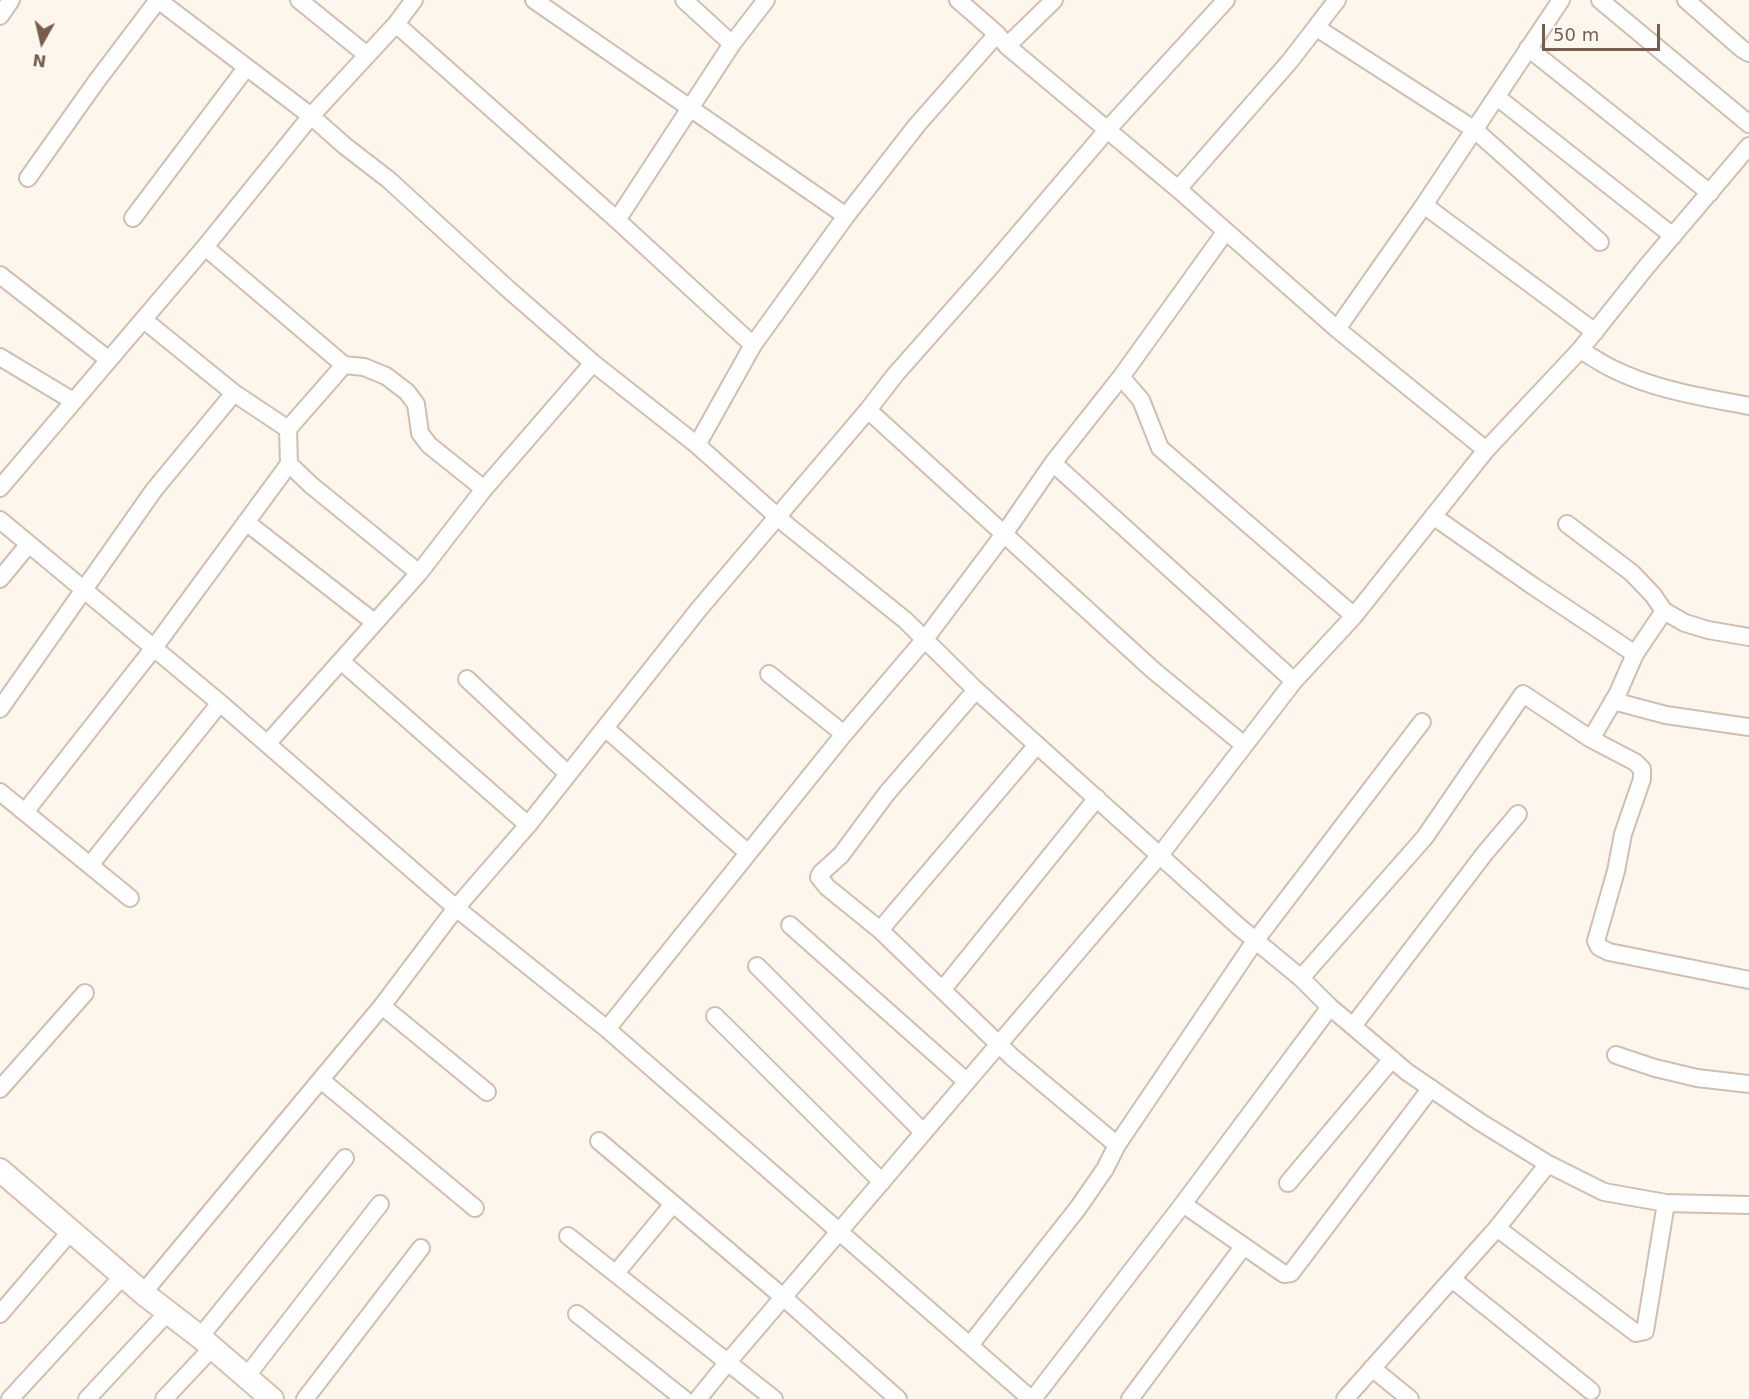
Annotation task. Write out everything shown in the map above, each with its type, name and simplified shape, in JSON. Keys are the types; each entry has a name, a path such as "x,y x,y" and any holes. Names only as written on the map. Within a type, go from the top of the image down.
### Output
{"street":[{"path":"28,178 158,0 311,116 389,180 593,363 697,445 776,516 905,620 1036,745 1255,941 1301,978 1330,1007 1407,1072 1480,1122 1548,1164 1604,1192 1666,1203 1749,1205"},
{"path":"299,0 367,55"},
{"path":"0,488 72,401 144,320 311,116 396,24 414,0"},
{"path":"534,0 846,216"},
{"path":"684,0 732,44"},
{"path":"617,220 732,44 766,0"},
{"path":"958,0 1337,329 1486,450"},
{"path":"697,445 753,345 846,216 917,125 1002,40 1054,0"},
{"path":"143,1293 382,1006 456,908 528,825 699,609 776,516 1108,129 1226,0"},
{"path":"1178,189 1290,61 1337,0"},
{"path":"1337,329 1424,205 1561,0"},
{"path":"1600,0 1749,124"},
{"path":"1686,0 1749,53"},
{"path":"396,24 617,220 753,345"},
{"path":"1317,28 1475,130 1600,242"},
{"path":"1528,48 1710,193"},
{"path":"133,218 246,68"},
{"path":"1497,97 1673,236"},
{"path":"698,1399 1160,855 1294,681 1354,616 1486,450 1580,350 1749,146"},
{"path":"1424,205 1595,332"},
{"path":"607,1029 747,852 925,639 1004,534 1053,463 1121,377 1226,231"},
{"path":"205,247 344,365 364,367 386,376 407,392 416,404 420,433 429,445 484,489"},
{"path":"0,275 110,360"},
{"path":"144,320 234,393 288,429"},
{"path":"1580,350 1613,369 1650,383 1702,397 1749,406"},
{"path":"0,357 72,401"},
{"path":"267,744 419,573 484,489 593,363"},
{"path":"25,812 153,649 289,464 288,429 344,365"},
{"path":"1121,377 1141,400 1160,448 1354,616"},
{"path":"0,709 154,490 234,393"},
{"path":"868,410 1153,670 1244,745"},
{"path":"1053,463 1294,681"},
{"path":"289,464 311,485 419,573"},
{"path":"1433,516 1635,654"},
{"path":"0,520 220,703 456,908 607,1029 1032,1399 1183,1204 1330,1007"},
{"path":"246,522 374,622"},
{"path":"1567,524 1632,573 1653,595 1664,611 1685,623 1749,638"},
{"path":"0,579 29,544"},
{"path":"1591,738 1618,693 1635,654 1664,611"},
{"path":"341,661 528,825"},
{"path":"769,674 844,734"},
{"path":"467,679 568,774"},
{"path":"976,690 887,793 841,855 820,873 819,877 822,883 880,930 1012,1057 1117,1144"},
{"path":"1301,978 1425,837 1523,694 1591,738 1635,762 1642,769 1642,779 1623,834 1616,871 1596,941 1599,947 1617,954 1749,980"},
{"path":"1613,701 1666,715 1749,727"},
{"path":"90,865 220,703"},
{"path":"970,1346 1078,1208 1105,1169 1117,1144 1255,941 1422,722"},
{"path":"605,728 747,852"},
{"path":"880,930 1036,745"},
{"path":"0,792 130,898"},
{"path":"943,989 1097,798"},
{"path":"1353,1026 1485,853 1518,814"},
{"path":"790,925 966,1082"},
{"path":"757,966 923,1132"},
{"path":"0,1089 85,993"},
{"path":"382,1006 487,1092"},
{"path":"715,1016 882,1182"},
{"path":"1616,1055 1655,1068 1697,1078 1749,1084"},
{"path":"1288,1183 1392,1059"},
{"path":"321,1080 475,1208"},
{"path":"1183,1204 1284,1274 1291,1273 1431,1088"},
{"path":"599,1141 898,1399"},
{"path":"164,1399 345,1158"},
{"path":"1345,1399 1497,1228 1548,1164"},
{"path":"0,1170 143,1293 272,1399"},
{"path":"1497,1228 1636,1333 1640,1333 1645,1330 1666,1203"},
{"path":"246,1377 380,1204"},
{"path":"616,1273 673,1204"},
{"path":"0,1314 71,1231"},
{"path":"568,1236 774,1399"},
{"path":"1130,1399 1243,1247"},
{"path":"305,1399 421,1248"},
{"path":"10,1399 123,1276"},
{"path":"1452,1279 1591,1391"},
{"path":"87,1399 168,1312"},
{"path":"577,1314 684,1399"},
{"path":"1372,1368 1410,1399"}]}
